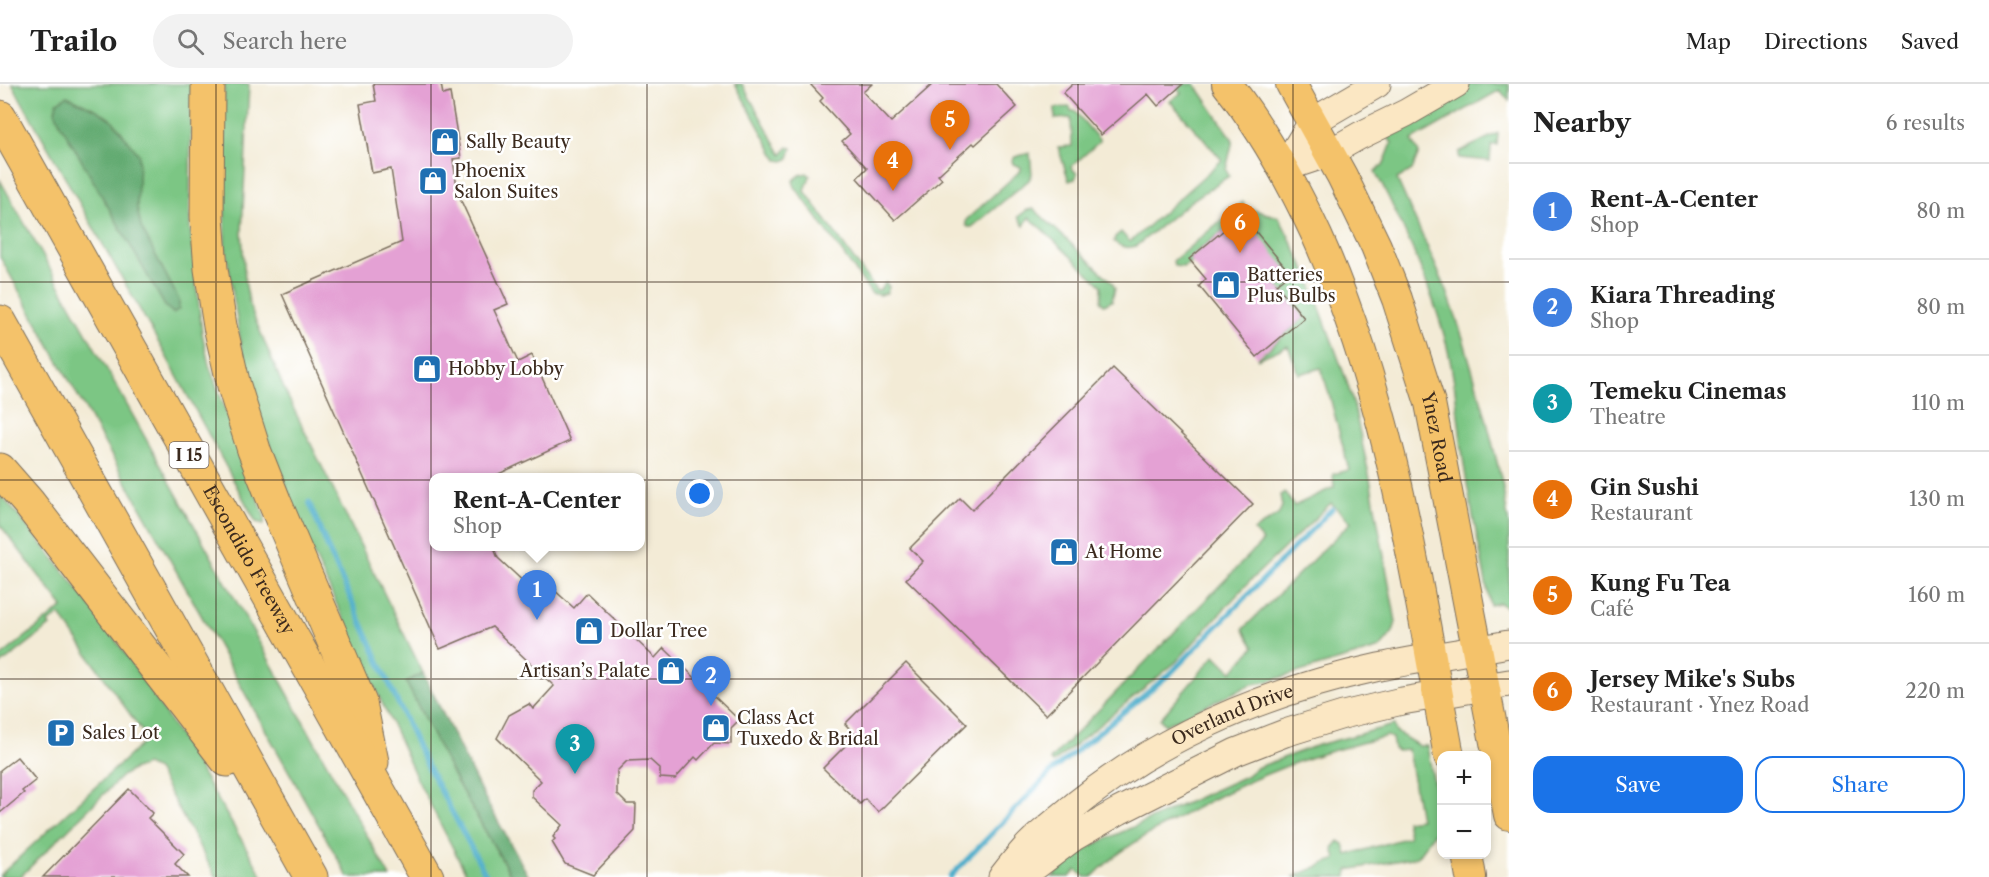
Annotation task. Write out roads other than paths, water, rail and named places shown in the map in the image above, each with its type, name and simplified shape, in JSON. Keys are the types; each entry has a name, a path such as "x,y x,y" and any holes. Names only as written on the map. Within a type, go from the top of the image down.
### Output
{"highway":[{"path":"208,84 207,217 211,269 220,326 234,386 266,482 360,703 379,793"},
{"name":"Escondido Freeway","path":"0,117 427,877"},
{"path":"0,322 311,877"},
{"path":"0,330 32,379"},
{"path":"0,470 28,502 294,847"}],"main road":[{"path":"1227,84 1284,168 1333,273 1355,331 1371,383 1403,509 1448,751"},
{"name":"Ynez Road","path":"1291,84 1376,246 1397,299 1430,403 1477,650 1496,685 1509,815"},
{"path":"1284,168 1312,122 1377,84"},
{"path":"1284,168 1329,153 1456,84"},
{"name":"Overland Drive","path":"1002,877 1026,847 1083,798 1130,765 1176,739 1228,714 1325,681 1380,667 1509,644"},
{"name":"Overland Drive","path":"1021,877 1074,837 1119,811 1236,752 1285,733 1343,715 1402,701 1496,685"},
{"path":"1468,859 1471,877"}],"waterway":[{"path":"309,502 422,756 487,877"},
{"path":"950,877 1052,771 1171,673 1332,509"}],"place":[{"name":"Sally Beauty","path":"445,142"},
{"name":"Kung Fu Tea","path":"950,150"},
{"name":"Phoenix Salon Suites","path":"433,181"},
{"name":"Gin Sushi","path":"893,191"},
{"name":"Jersey Mike's Subs","path":"1240,253"},
{"name":"Batteries Plus Bulbs","path":"1226,285"},
{"name":"Hobby Lobby","path":"427,369"},
{"name":"At Home","path":"1064,552"},
{"name":"Rent-A-Center","path":"537,620"},
{"name":"Dollar Tree","path":"589,631"},
{"name":"Artisan’s Palate","path":"671,671"},
{"name":"Kiara Threading","path":"711,706"},
{"name":"Class Act Tuxedo & Bridal","path":"716,728"},
{"name":"Sales Lot","path":"61,733"},
{"name":"Temeku Cinemas","path":"575,774"}]}
